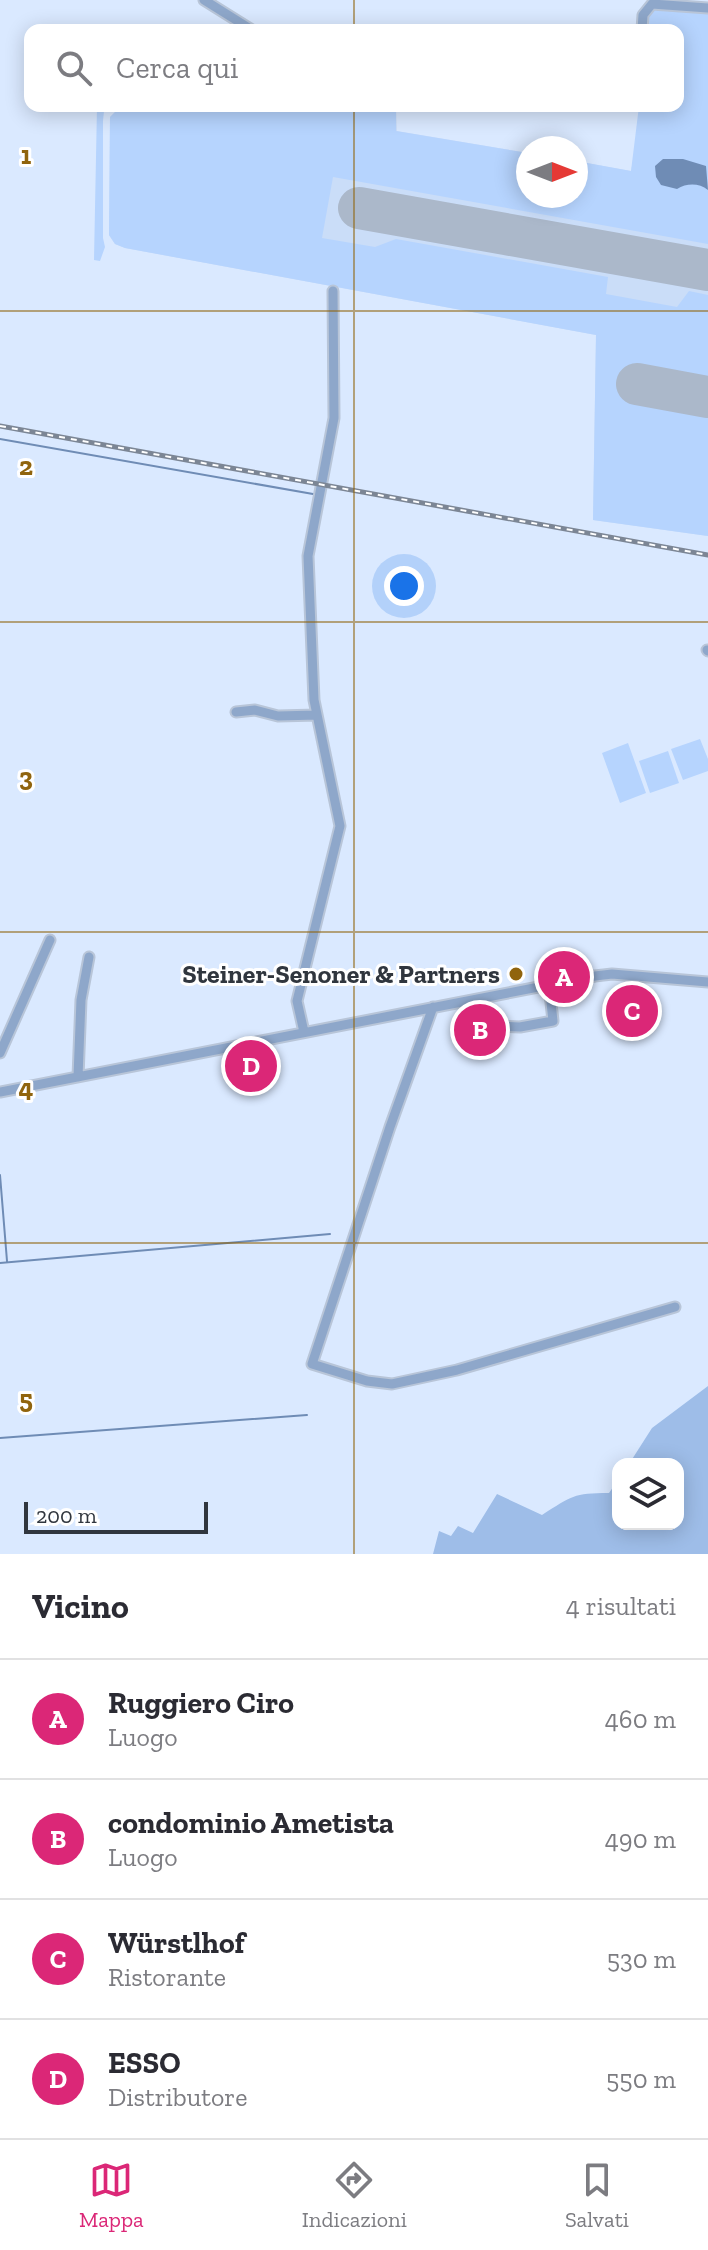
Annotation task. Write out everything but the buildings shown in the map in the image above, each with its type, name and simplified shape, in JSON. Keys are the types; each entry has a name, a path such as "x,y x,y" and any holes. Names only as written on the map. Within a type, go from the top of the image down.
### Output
{"street":[{"path":"204,0 242,24"},
{"path":"642,24 643,15 652,4 708,8"},
{"path":"304,1032 297,1001 340,826 314,700 308,556 334,418 333,291"},
{"path":"236,712 255,710 278,716 317,715"},
{"path":"0,1053 50,940"},
{"path":"78,1077 81,1000 89,957"},
{"path":"0,1092 612,974 708,982"},
{"path":"496,1026 520,1027 551,1022 553,1014 549,984"},
{"path":"433,1007 312,1364 367,1381 392,1384 457,1370 675,1307"}],"shaded area":[{"path":"658,5 708,10 708,244 333,177 322,238 375,247 396,239 608,277 606,294 677,307 689,291 708,295 708,536 593,520 596,335 125,248 115,244 109,235 110,117 115,112 396,112 396,131 516,151 516,208 588,208 588,163 631,171 638,112 684,112 684,24 645,24 646,17"},
{"path":"97,112 104,112 105,247 100,261 94,260"},
{"path":"115,112 396,112 397,131 516,151 516,208 588,208 588,163 631,171 636,144 708,157 708,536 593,520 596,335 125,248 115,244 109,235 110,117"},
{"path":"663,159 683,159 706,166 708,190 697,185 677,189 661,185 655,166"},
{"path":"700,739 708,759 708,771 683,780 671,749"},
{"path":"628,743 646,793 620,803 602,753"},
{"path":"668,751 679,783 650,793 639,761"},
{"path":"708,1386 708,1554 433,1554 439,1531 451,1536 458,1526 473,1533 497,1494 542,1515 573,1497 609,1493 612,1489 612,1530 684,1530 684,1458 633,1458 652,1428"}],"waterway":[{"path":"0,439 313,494"},
{"path":"0,1175 7,1261"},
{"path":"0,1263 330,1234"},
{"path":"0,1438 307,1415"}],"runway":[{"path":"359,208 708,270"},
{"path":"637,384 708,397"}],"railway":[{"path":"0,426 708,555"}],"place":[{"name":"Steiner-Senoner & Partners","path":"516,974"},
{"name":"Ruggiero Ciro","path":"564,977"},
{"name":"Würstlhof","path":"632,1011"},
{"name":"condominio Ametista","path":"480,1030"},
{"name":"ESSO","path":"251,1066"}]}
